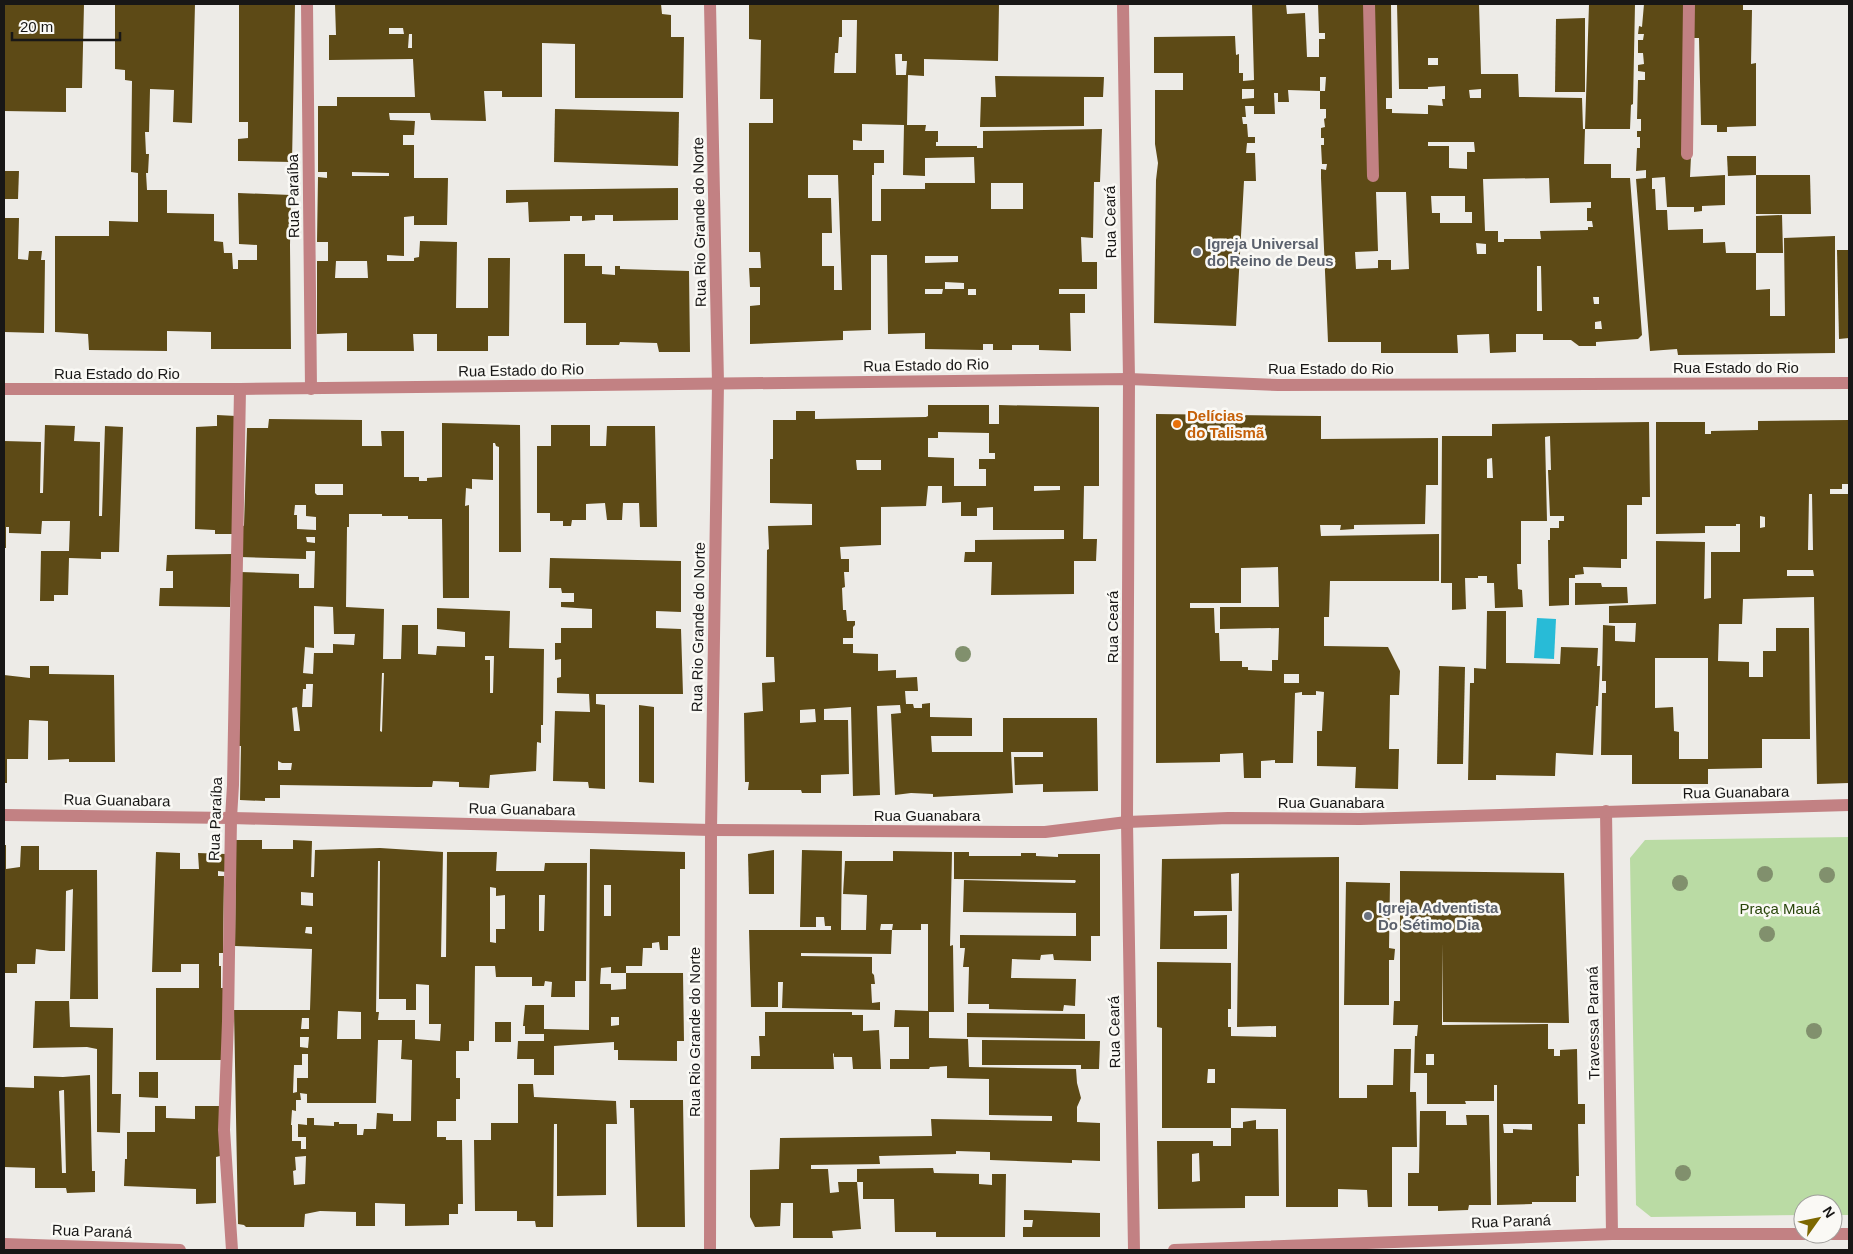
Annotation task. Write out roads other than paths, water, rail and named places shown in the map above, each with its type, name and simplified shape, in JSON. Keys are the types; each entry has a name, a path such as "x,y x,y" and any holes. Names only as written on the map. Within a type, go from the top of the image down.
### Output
{"street":[{"name":"Rua Paraíba","path":"308,4 311,389"},
{"name":"Rua Rio Grande do Norte","path":"710,4 718,383 711,830 710,1250"},
{"name":"Rua Ceará","path":"1123,4 1129,379 1128,822 1134,1250"},
{"path":"1369,4 1373,176"},
{"path":"1687,154 1689,4"},
{"name":"Rua Estado do Rio","path":"4,388 311,389 1129,379 1278,385 1849,383"},
{"name":"Rua Paraíba","path":"232,1250 224,1130 228,1021 230,818 233,775 240,389"},
{"name":"Rua Guanabara","path":"4,815 230,818 711,830 1045,832 1128,822 1228,818 1360,819 1849,806"},
{"name":"Travessa Paraná","path":"1606,811 1612,1234"},
{"name":"Rua Paraná","path":"1174,1250 1612,1234 1849,1234"},
{"name":"Rua Paraná","path":"4,1244 180,1250"}],"water":[{"path":"1537,618 1556,619 1554,659 1534,658"}],"place":[{"name":"Igreja Universal do Reino de Deus","path":"1197,252"},
{"name":"Delícias do Talismã","path":"1177,424"},
{"name":"Igreja Adventista Do Sétimo Dia","path":"1368,916"}],"park label":[{"name":"Praça Mauá","path":"1780,908"}]}
